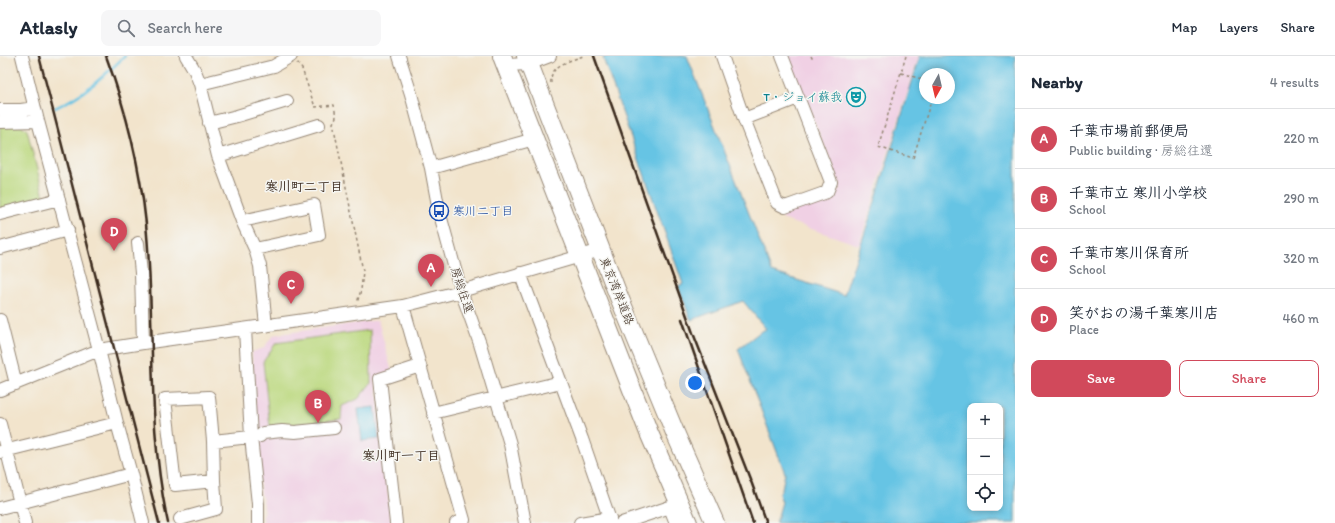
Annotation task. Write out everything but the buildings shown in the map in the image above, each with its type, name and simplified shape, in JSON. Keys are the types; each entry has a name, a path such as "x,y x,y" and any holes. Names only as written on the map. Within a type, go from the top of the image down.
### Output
{"highway":[{"name":"東京湾岸道路","path":"516,59 534,139 649,433 675,506 688,523"},
{"name":"東京湾岸道路","path":"516,59 601,250 673,429 715,523"},
{"path":"617,292 637,364 703,523"}],"street":[{"path":"22,56 99,350 116,424 131,474 143,523"},
{"path":"186,56 195,71 200,84 218,156 242,221 255,249 260,266 266,326"},
{"name":"房総往還","path":"399,56 431,168 439,211 460,291 480,344 510,444 525,523"},
{"path":"516,59 550,56"},
{"path":"722,56 744,119 777,203 785,206 827,192 831,182 782,56"},
{"path":"200,84 274,66 287,58"},
{"path":"744,119 798,98"},
{"path":"209,123 287,101"},
{"path":"0,110 35,108"},
{"path":"0,122 38,121"},
{"path":"218,156 319,125"},
{"path":"431,168 534,139"},
{"path":"0,214 59,199"},
{"path":"242,221 314,205 319,235 255,249"},
{"path":"0,248 68,230"},
{"path":"138,243 141,274 143,343"},
{"path":"0,390 99,350 403,306 601,250"},
{"path":"520,273 611,520 580,523"},
{"path":"403,306 464,520 456,523"},
{"path":"0,320 16,384"},
{"path":"245,329 251,437 258,504 258,523"},
{"path":"396,523 380,379 420,366"},
{"path":"433,413 561,382"},
{"path":"180,519 216,509 213,441 209,397 165,399 175,485 214,481"},
{"path":"0,424 4,452 25,523"},
{"path":"4,452 116,424"},
{"path":"213,441 260,436 263,433 282,431 295,432 334,428"},
{"path":"0,508 131,474"},
{"path":"622,523 675,506 676,523"}],"path":[{"path":"552,86 552,75 554,70 559,65 583,56"},
{"path":"811,56 813,60"},
{"path":"906,56 878,147 913,158 930,104"},
{"path":"287,58 302,69 315,107 334,104 336,117 333,123 363,271 361,290 356,307 352,313"},
{"path":"901,73 919,78"}],"shaded area":[{"path":"787,56 919,56 859,245 782,219 780,212 839,190 840,184"},
{"path":"378,320 392,372 376,377 391,523 263,523 264,504 261,495 258,470 252,352 264,348 273,335"}],"green space":[{"path":"0,125 21,125 27,130 44,197 0,211"},
{"path":"370,330 371,383 358,399 342,406 341,419 270,427 263,362 276,343"}],"water":[{"path":"607,56 687,56 772,272 844,295 873,208 920,56 1015,56 1015,523 776,523 782,502 779,494 782,489 785,473 738,349 766,329 743,301 691,320 678,286 683,284 603,58"},
{"path":"375,407 379,439 362,441 358,409"}],"waterway":[{"path":"55,108 84,91 125,56"}],"railway":[{"path":"39,56 159,523"},
{"path":"106,56 120,97 131,138 140,181 146,224 151,299 154,411 161,486 168,523"},
{"path":"594,56 693,333 766,523"},
{"path":"682,319 753,523"}],"place":[{"name":"T・ジョイ蘇我","path":"856,97"},
{"name":"寒川二丁目","path":"439,211"},
{"name":"笑がおの湯千葉寒川店","path":"114,251"},
{"name":"千葉市場前郵便局","path":"431,287"},
{"name":"千葉市寒川保育所","path":"291,304"},
{"name":"千葉市立 寒川小学校","path":"318,423"}],"district":[{"name":"寒川町二丁目","path":"304,186"},
{"name":"寒川町一丁目","path":"401,455"}]}
